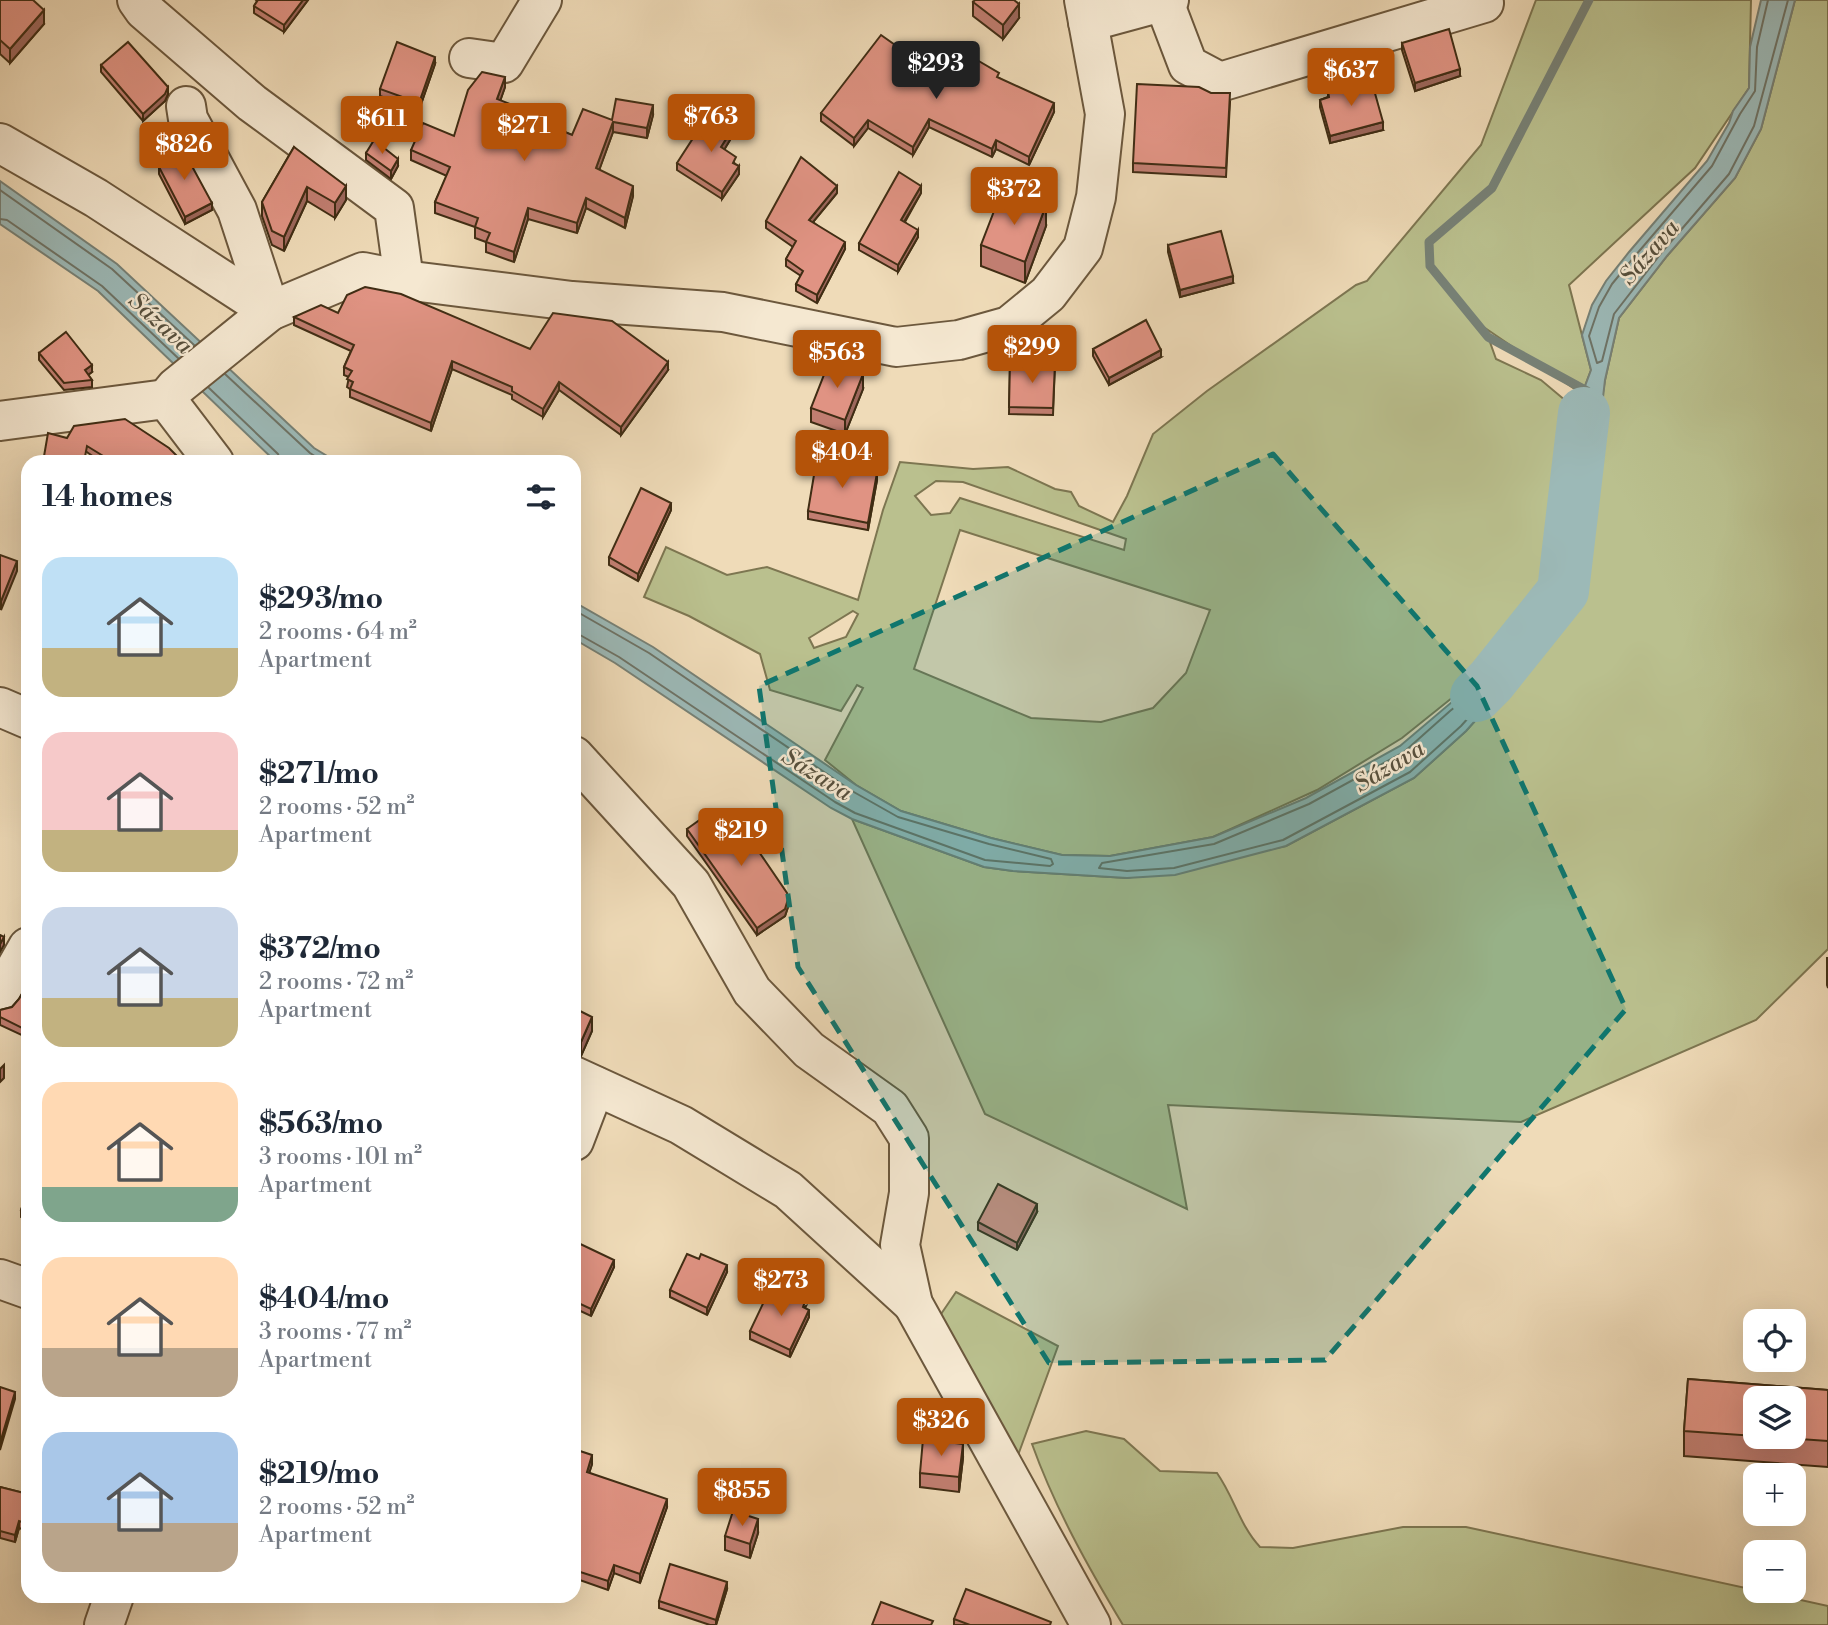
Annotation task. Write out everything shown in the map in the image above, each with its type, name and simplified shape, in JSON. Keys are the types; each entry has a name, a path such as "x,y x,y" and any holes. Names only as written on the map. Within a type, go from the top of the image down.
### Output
{"street":[{"path":"137,0 144,10 252,103 394,208 404,280"},
{"path":"469,58 504,63 542,0"},
{"path":"0,421 171,393 270,311 363,272 404,280 572,301 723,312 896,347 959,340 1009,326 1048,294 1083,248 1096,197 1105,114 1086,11 1167,1 1188,65 1220,82 1484,3"},
{"path":"186,106 188,119 237,210 270,311"},
{"path":"0,144 96,198 270,311"},
{"path":"171,393 210,455"},
{"path":"0,707 21,716"},
{"path":"581,764 691,884 752,991 809,1050 890,1108 909,1138 909,1194 900,1245 913,1304 1091,1625"},
{"path":"0,996 21,959"},
{"path":"581,1099 584,1081 681,1125 788,1190 913,1304"},
{"path":"0,1279 21,1286"},
{"path":"104,1625 112,1603"}],"highlighted area":[{"path":"1273,454 1477,686 1626,1009 1325,1360 1049,1363 798,967 759,686"}],"green space":[{"path":"1536,0 1751,0 1749,88 1695,168 1569,285 1591,370 1582,394 1485,328 1496,359 1541,380 1566,401 1577,502 1566,579 1544,624 1402,738 1317,790 1213,837 1110,856 1062,855 991,838 901,811 856,785 825,760 863,688 857,685 841,711 770,690 760,654 689,616 644,597 666,547 727,575 767,567 858,600 883,510 900,462 973,469 1008,467 1055,489 1071,492 1079,506 1113,522 1153,434 1207,391 1356,285 1367,281 1481,145","holes":["936,481 963,482 1126,539 1124,550 960,498 950,513 931,515 915,496","960,530 1210,610 1186,673 1153,708 1101,722 1031,718 914,669","853,611 858,614 846,637 814,648 809,638"]},
{"path":"1795,0 1828,0 1828,949 1756,1020 1521,1122 1168,1105 1187,1209 985,1114 852,819 984,867 1127,878 1286,846 1414,778 1466,731 1567,618 1605,380 1619,318 1667,256 1735,178 1761,129"},
{"path":"956,1292 1058,1346 1017,1458 937,1320"},
{"path":"1086,1431 1124,1439 1160,1471 1217,1473 1247,1530 1260,1547 1293,1548 1403,1527 1466,1527 1743,1587 1743,1603 1806,1601 1828,1606 1828,1625 1123,1625 1073,1537 1032,1444"}],"water":[{"path":"1761,0 1795,0 1761,129 1735,178 1667,256 1619,318 1605,380 1581,590 1567,618 1466,731 1414,778 1286,846 1175,875 1127,878 984,867 852,819 831,808 615,663 581,643 581,606 653,647 856,785 901,811 991,838 1062,855 1110,856 1213,837 1306,798 1400,746 1544,624 1566,579 1577,502 1570,425 1575,390 1582,394 1591,370 1582,335 1592,305 1606,281 1629,252 1707,161 1733,111 1749,88 1750,47"},
{"path":"0,181 117,264 314,448 326,455 269,455 98,291 0,224"}],"building":[{"path":"0,0 33,0 44,10 10,49 0,40"},
{"path":"258,0 303,0 284,25 254,6"},
{"path":"1014,0 1019,4 1003,25 973,2"},
{"path":"1449,29 1460,69 1415,83 1402,43"},
{"path":"881,35 915,59 918,54 964,82 977,60 999,73 997,77 1054,103 1029,157 996,140 992,149 929,119 913,147 868,120 854,138 821,113"},
{"path":"128,42 168,87 165,94 143,114 101,65"},
{"path":"397,42 435,57 419,103 380,89"},
{"path":"482,72 505,77 497,99 523,109 521,114 572,135 583,109 612,120 616,99 653,105 647,128 613,122 596,168 633,186 625,218 586,198 577,223 528,208 514,252 486,242 490,233 475,227 478,218 435,202 450,167 411,150 423,123 454,136 468,90"},
{"path":"1371,79 1383,122 1330,136 1320,100 1329,97 1328,91"},
{"path":"1137,84 1199,87 1211,93 1230,93 1226,168 1133,163"},
{"path":"710,112 733,128 721,147 736,157 733,163 739,166 722,192 677,163"},
{"path":"374,140 398,159 391,171 366,153"},
{"path":"181,146 212,203 185,217 159,167 159,157"},
{"path":"294,147 346,186 335,203 307,187 284,237 272,231 262,202"},
{"path":"801,157 837,186 809,220 845,242 817,295 796,284 803,271 786,259 796,241 766,221"},
{"path":"899,172 921,186 901,220 918,230 898,265 859,243"},
{"path":"1013,193 1046,205 1025,262 981,245 996,206 1007,210"},
{"path":"1221,231 1233,276 1180,290 1168,245"},
{"path":"365,287 401,294 530,349 553,313 612,321 668,362 621,427 559,382 543,409 512,391 512,387 452,361 431,423 350,389 353,382 347,379 352,371 344,367 354,345 294,317 321,305 338,313 347,295"},
{"path":"1146,320 1161,350 1109,378 1093,349"},
{"path":"66,332 92,365 85,370 92,380 64,383 39,353"},
{"path":"831,357 863,374 845,420 811,408"},
{"path":"1010,362 1055,363 1053,408 1009,407"},
{"path":"125,419 176,455 102,455 87,446 85,455 44,455 48,433 67,438 74,426"},
{"path":"832,453 854,458 852,469 877,473 868,523 808,511 816,463 829,466"},
{"path":"641,488 671,503 638,574 609,557"},
{"path":"0,555 17,561 1,601 0,600"},
{"path":"712,811 719,820 725,815 748,847 753,843 787,893 785,909 757,928 687,829"},
{"path":"21,995 21,1028 0,1017 0,1010 12,1007"},
{"path":"581,1012 592,1017 581,1042"},
{"path":"998,1184 1037,1204 1017,1243 978,1222"},
{"path":"581,1244 614,1260 591,1309 581,1304"},
{"path":"687,1254 699,1259 701,1254 727,1265 707,1308 670,1290"},
{"path":"777,1286 806,1299 803,1307 809,1310 790,1350 750,1331 769,1291 774,1294"},
{"path":"1688,1379 1777,1386 1743,1386 1743,1435 1684,1431"},
{"path":"0,1387 15,1392 0,1443"},
{"path":"1806,1388 1828,1390 1828,1441 1806,1440"},
{"path":"923,1439 963,1444 959,1477 920,1473"},
{"path":"581,1451 592,1455 587,1472 667,1499 640,1574 614,1565 608,1581 581,1572"},
{"path":"0,1487 21,1492 21,1522 15,1535 0,1531"},
{"path":"733,1511 758,1519 750,1544 725,1536"},
{"path":"670,1564 727,1582 716,1620 659,1601"},
{"path":"966,1589 1051,1622 1050,1625 970,1625 954,1619"},
{"path":"881,1602 933,1621 931,1625 872,1625"}],"waterway":[{"path":"1587,391 1488,337 1430,266 1429,242 1492,188 1589,0"},
{"name":"Sázava","path":"1476,696 1563,591 1584,413"}]}
